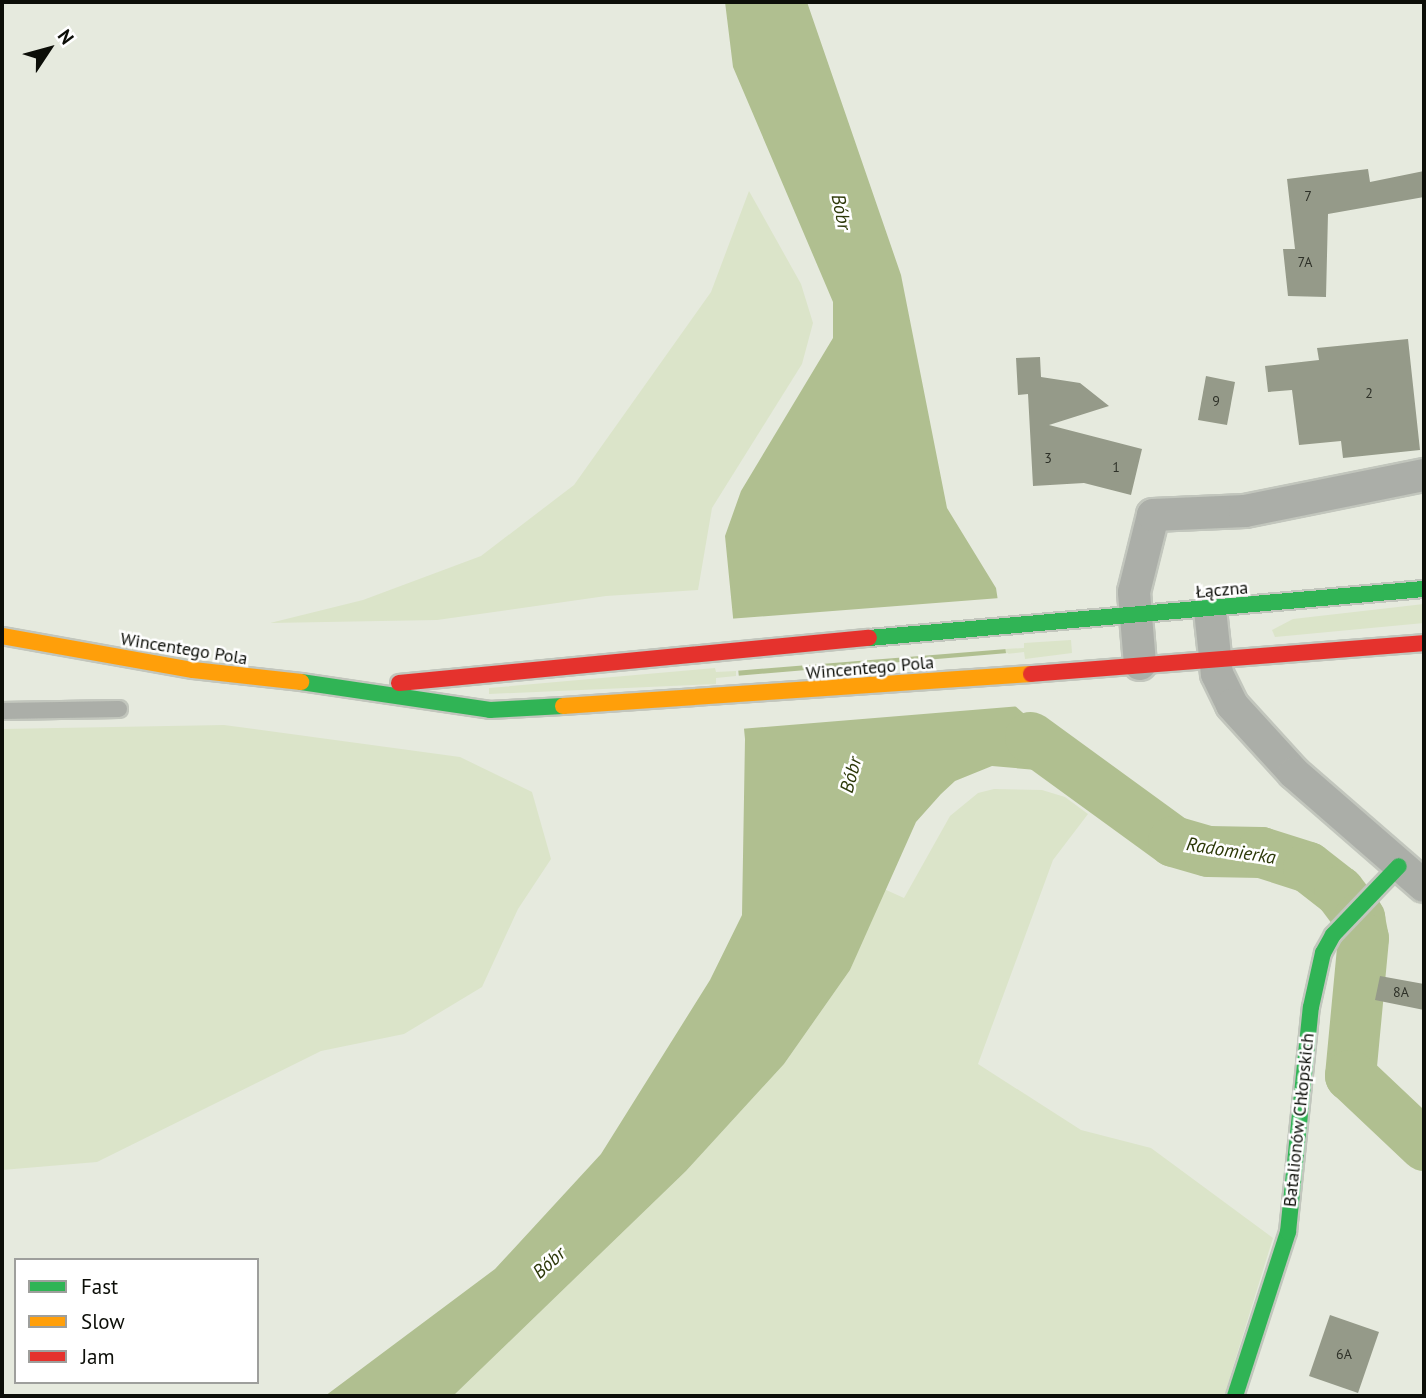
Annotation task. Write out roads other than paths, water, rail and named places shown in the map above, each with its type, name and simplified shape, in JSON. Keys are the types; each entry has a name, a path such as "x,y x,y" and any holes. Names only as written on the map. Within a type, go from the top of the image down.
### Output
{"main road":[{"name":"Łączna","path":"362,688 487,671 1022,627 1424,589"},
{"name":"Wincentego Pola","path":"2,636 193,670 362,688 490,710 717,699 1140,664"},
{"path":"1140,664 1424,643"},
{"name":"Batalionów Chłopskich","path":"1235,1396 1287,1232 1311,1007 1333,935 1399,866"}],"street":[{"path":"1140,664 1134,592 1153,514 1245,511 1424,475"},
{"path":"1210,610 1217,674 1238,713 1294,773 1424,886"}],"lane":[{"path":"2,711 119,709"}],"water":[{"name":"Bóbr","path":"725,2 807,2 901,275 947,508 996,588 1014,705 1089,771 1081,784 1059,772 992,766 955,781 941,794 916,822 850,970 784,1064 686,1171 453,1396 325,1396 495,1269 601,1154 710,980 742,915 745,739 725,536 741,491 833,338 833,302 733,67"}],"waterway":[{"name":"Radomierka","path":"1030,737 1173,841 1208,851 1261,852 1308,867 1339,891 1359,918 1363,938 1350,1075 1424,1145"}]}
